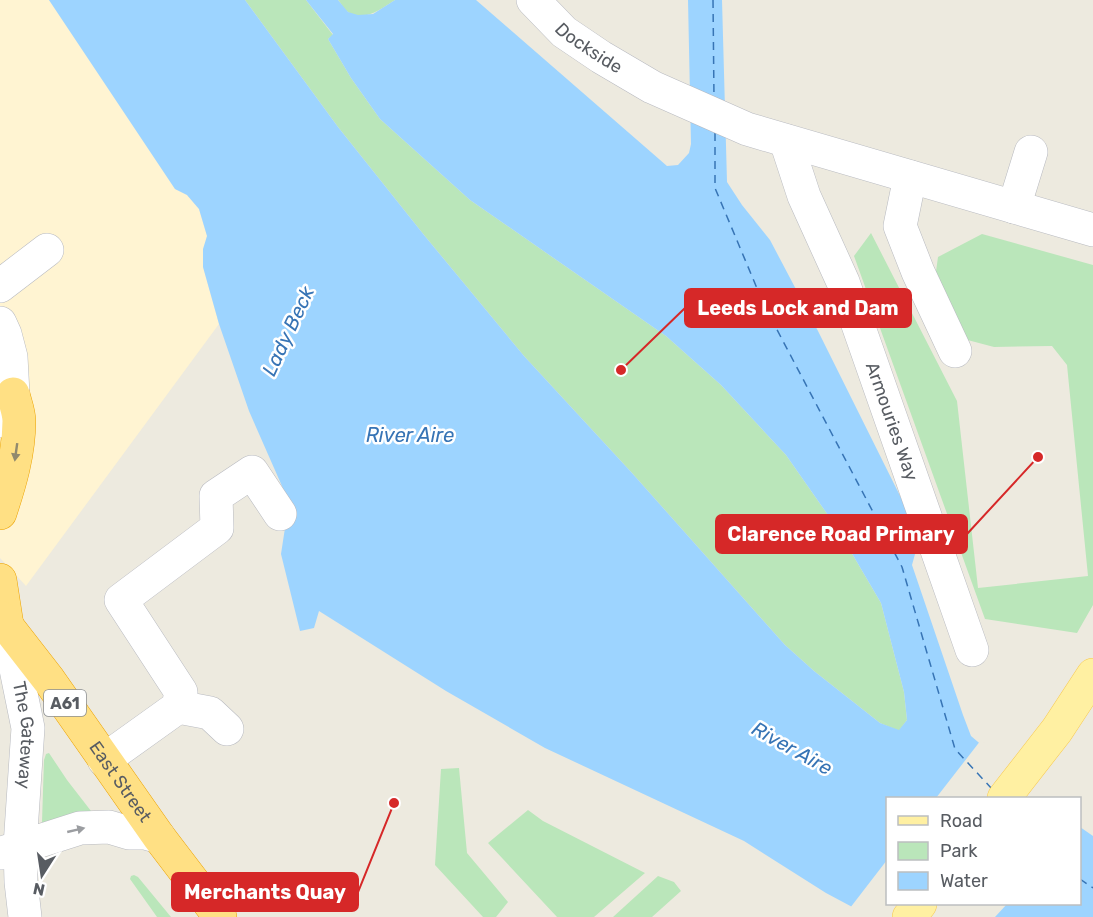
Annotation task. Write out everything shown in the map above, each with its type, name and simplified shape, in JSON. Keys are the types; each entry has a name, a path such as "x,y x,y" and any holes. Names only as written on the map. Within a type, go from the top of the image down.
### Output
{"highway":[{"path":"0,513 10,484 17,451 19,420 7,408"},
{"path":"0,580 4,621"},
{"name":"East Street","path":"4,621 49,680 104,760 144,835 220,917"}],"main road":[{"path":"1005,797 1057,730 1093,675"},
{"path":"1057,730 1093,698"},
{"path":"909,917 918,905"}],"street":[{"name":"Dockside","path":"533,0 564,32 652,87 747,129 786,141"},
{"path":"786,141 1093,230"},
{"name":"Armouries Way","path":"786,141 804,196 843,282 972,650"},
{"path":"1014,207 1031,152"},
{"path":"910,177 900,226 918,272 955,351"},
{"path":"0,286 47,250"},
{"path":"0,323 11,357 7,408"},
{"path":"104,760 178,707 181,692 121,600 217,528 216,496 252,472 280,514"},
{"path":"0,673 4,621"},
{"name":"The Gateway","path":"4,621 28,728 10,850 21,882 25,917"},
{"path":"178,707 210,713 227,729"},
{"path":"10,850 80,828 109,826 144,835"},
{"path":"101,853 117,838 144,835"}],"shaded area":[{"path":"0,0 49,0 175,189 187,195 199,209 207,236 203,267 219,324 26,586 0,558"}],"green space":[{"path":"245,0 306,0 333,35 328,39 351,78 380,119 470,200 666,336 721,385 786,455 837,528 881,603 904,692 907,720 899,731 880,723 785,645 524,356 338,127"},
{"path":"338,0 395,0 373,13 360,16 347,11"},
{"path":"871,233 957,401 978,588 1088,576 1067,365 1052,346 994,347 960,338 934,286 938,257 982,234 1093,265 1093,605 1077,633 985,619 854,256"},
{"path":"49,753 91,811 91,816 44,828 42,822 44,760 46,754"},
{"path":"459,768 467,853 508,902 496,917 483,917 435,865 441,769"},
{"path":"528,810 543,821 645,873 594,917 557,917 488,843"},
{"path":"134,875 171,917 157,917 130,879"},
{"path":"658,876 674,882 681,891 652,917 613,917"}],"water":[{"path":"49,0 245,0 338,127 524,356 785,645 880,723 899,730 907,720 904,692 881,603 837,528 786,455 721,385 666,336 470,200 380,119 351,78 328,39 333,34 306,0 338,0 348,12 358,15 373,14 395,0 476,0 667,166 678,165 689,153 691,144 688,0 722,0 727,182 770,240 920,536 912,565 971,736 1043,797 886,797 886,905 1081,905 1081,828 1093,836 1093,917 871,917 826,893 744,841 545,748 446,691 319,611 314,628 300,631 281,554 289,502 249,411 219,324 203,267 203,249 207,236 199,209 187,195 175,189"}],"pier":[{"path":"981,740 1046,797 937,797"},
{"path":"886,861 886,905 1006,905 995,917 865,917 850,908"}],"ferry route":[{"path":"713,0 714,99"},
{"path":"715,133 715,188 764,305 902,567 955,749 992,789"},
{"path":"1081,880 1093,888"}],"place":[{"name":"Leeds Lock and Dam","path":"621,370"},
{"name":"Clarence Road Primary","path":"1038,457"},
{"name":"Merchants Quay","path":"394,803"}],"water label":[{"name":"Lady Beck","path":"288,331"},
{"name":"River Aire","path":"410,435"},
{"name":"River Aire","path":"792,748"}]}
